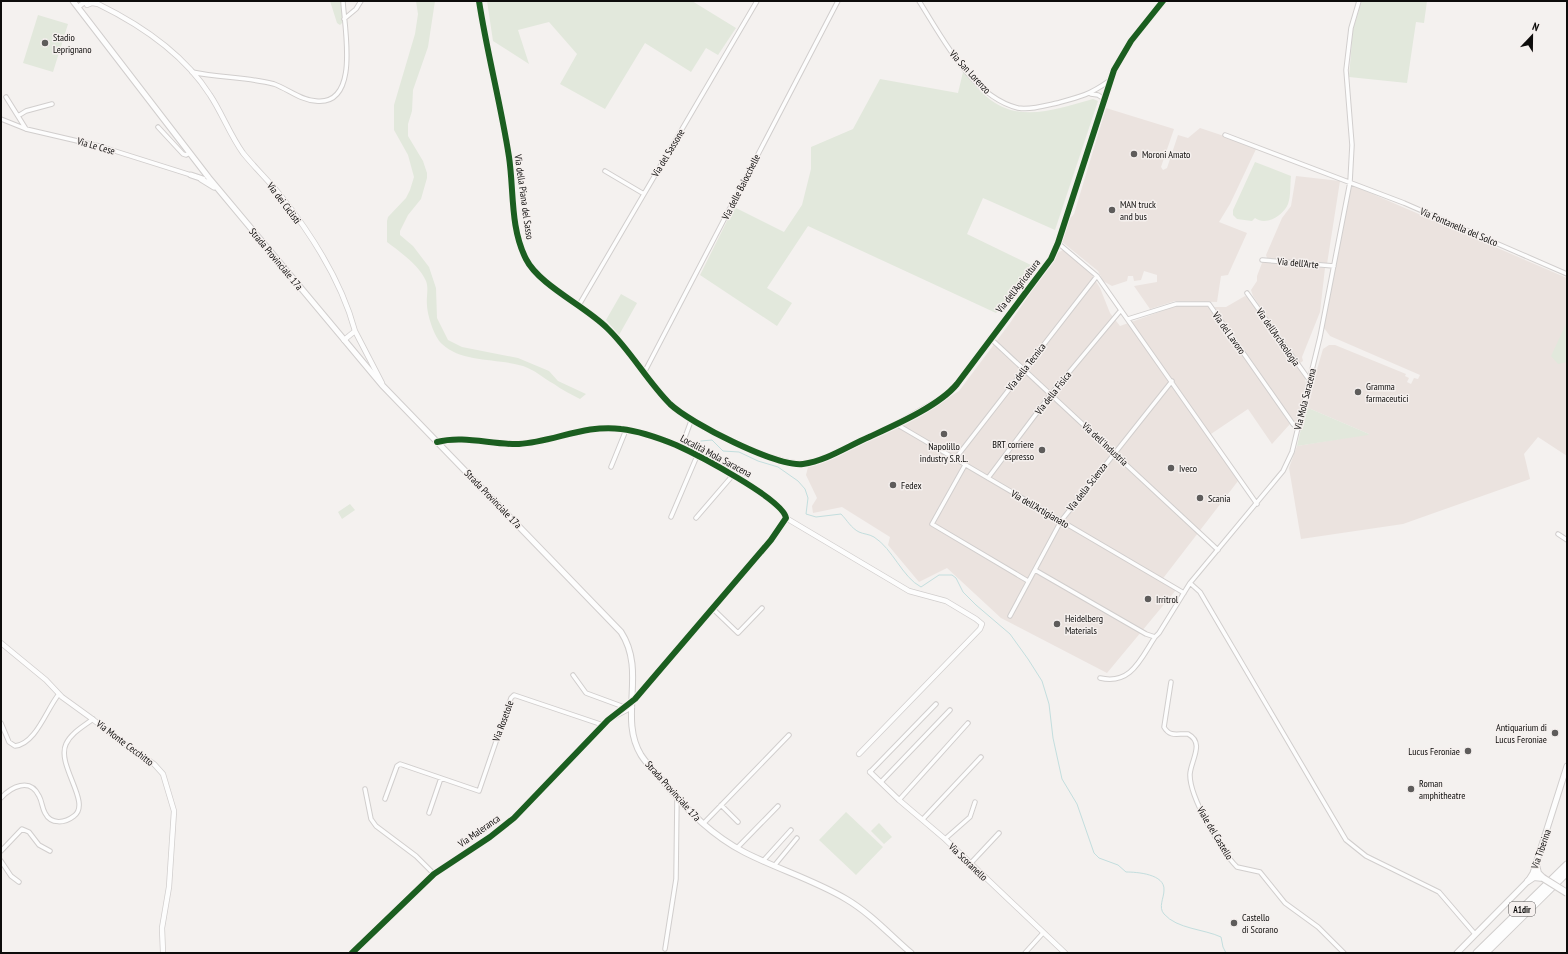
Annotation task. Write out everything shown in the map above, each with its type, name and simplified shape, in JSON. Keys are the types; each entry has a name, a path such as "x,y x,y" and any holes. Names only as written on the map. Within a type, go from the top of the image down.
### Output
{"highway":[{"path":"1536,865 1537,875"},
{"name":"A1dir","path":"1477,953 1567,865"},
{"name":"A1dir","path":"1485,953 1567,872"},
{"path":"1528,881 1537,875"},
{"path":"1537,875 1567,893"}],"main road":[{"name":"Strada Provinciale 17a","path":"76,3 208,177 382,385 621,632 629,645 632,657 634,675 632,707 634,730 640,752 677,797 703,824 737,848 854,904 911,953"},
{"path":"191,175 198,172 199,164"},
{"path":"191,175 208,177"},
{"path":"191,175 218,189"},
{"path":"201,179 208,177"},
{"name":"Via Tiberina","path":"1536,865 1567,766"},
{"name":"Via Tiberina","path":"1457,953 1528,881"}],"street":[{"path":"191,72 270,84 304,99 327,101 338,91 346,73 348,60 343,1"},
{"path":"344,19 356,10 361,1"},
{"name":"Via della Piana del Sasso","path":"479,1 509,158 514,210 520,245 527,262 533,269 610,331 669,403 691,421 756,452 795,464 820,459 896,424"},
{"name":"Via del Sassone","path":"579,305 757,1"},
{"name":"Via delle Baiocchelle","path":"644,372 838,1"},
{"name":"Via San Lorenzo","path":"919,1 956,59 979,85 998,99 1016,107 1029,108 1046,106 1090,94 1110,80"},
{"path":"1110,80 1128,46 1162,1"},
{"name":"Via Mola Saracena","path":"1100,678 1111,681 1122,679 1135,667 1190,583 1283,471 1292,452 1310,381 1350,182 1352,145 1346,70 1351,28 1359,1"},
{"path":"86,18 84,12 88,2"},
{"path":"76,3 99,3"},
{"name":"Via dei Ciclisti","path":"99,3 148,32 191,72 210,95 241,149 286,202 326,263 341,291 355,331 382,385"},
{"name":"Via dell'Agricoltura","path":"896,424 950,392 1048,264 1058,243 1110,80"},
{"path":"1090,94 1098,95 1104,99"},
{"path":"6,97 26,129"},
{"path":"18,116 26,111 52,104"},
{"name":"Via Le Cese","path":"1,119 26,129 95,145 191,175"},
{"path":"158,128 183,154 185,155 190,153"},
{"name":"Via Fontanella del Solco","path":"1225,135 1404,203 1567,274"},
{"path":"605,172 644,194"},
{"path":"1058,243 1097,276 1257,504"},
{"name":"Via dell'Arte","path":"1262,260 1334,266"},
{"name":"Via della Tecnica","path":"955,459 1097,276"},
{"name":"Via dell'Archeologia","path":"1247,293 1310,381"},
{"name":"Via del Lavoro","path":"1128,319 1176,304 1209,304 1298,429"},
{"name":"Via della Fisica","path":"988,478 1051,394 1121,310"},
{"path":"344,340 355,331"},
{"name":"Via dell'Industria","path":"990,338 1218,550"},
{"name":"Via della Scienza","path":"1010,616 1061,521 1114,452 1172,381"},
{"path":"681,448 691,421"},
{"name":"Via dell'Artigianato","path":"896,424 1184,593"},
{"name":"Località Mola Saracena","path":"437,442 453,439 519,444 596,429 626,430 681,448 733,475 776,505 784,513 786,518 908,590 948,602 976,618 982,624 980,629 859,754"},
{"path":"611,467 626,430"},
{"path":"671,517 697,456"},
{"path":"965,465 932,524 1028,581"},
{"path":"696,518 733,475"},
{"path":"611,717 632,700 771,540 786,518"},
{"path":"1558,534 1567,540"},
{"path":"1035,570 1146,634 1155,637"},
{"path":"1190,583 1200,592 1346,840 1366,856 1439,892 1475,934"},
{"path":"712,608 738,633 762,608"},
{"name":"Via Monte Cecchitto","path":"1,643 46,680 59,694 159,769 170,791 174,807 169,887 163,911 161,931 163,953"},
{"path":"573,675 586,693 624,707"},
{"name":"Viale del Castello","path":"1171,682 1164,727 1167,732 1172,734 1187,734 1194,740 1197,750 1190,773 1192,790 1206,820 1220,844 1237,867 1260,872 1285,903 1320,929 1344,953"},
{"path":"1,723 9,742 14,745 20,745 33,735 59,694"},
{"name":"Via Rosetole","path":"441,778 479,791 513,695 603,725"},
{"path":"870,772 936,704"},
{"path":"611,717 632,707"},
{"path":"880,782 950,710"},
{"name":"Via Maleranca","path":"352,953 434,874 490,837 514,818 611,717"},
{"path":"1,798 12,787 25,786 37,793 45,814 52,820 62,822 75,815 79,810 80,802 67,768 65,748 72,736 93,719"},
{"path":"899,800 968,723"},
{"path":"703,824 789,735"},
{"path":"923,819 981,757"},
{"path":"385,799 399,764 441,778 429,813"},
{"name":"Via Scoranello","path":"870,772 899,800 945,839 1043,933 1066,953"},
{"path":"365,789 371,819 376,826 416,856 434,874"},
{"path":"665,949 676,880 677,797"},
{"path":"945,839 970,817 975,802"},
{"path":"721,806 738,822"},
{"path":"737,848 778,806"},
{"path":"1,851 22,829 29,832 39,845 50,851"},
{"path":"763,861 791,830"},
{"path":"970,864 999,833"},
{"path":"774,866 797,838"},
{"path":"1,861 10,876 19,882"},
{"path":"1024,953 1043,933"}],"shaded area":[{"path":"330,1 342,1 343,22 340,25 337,23"},
{"path":"416,1 435,1 428,47 413,90 412,111 408,124 408,136 423,161 427,178 421,199 408,215 400,231 400,235 413,246 429,267 436,288 437,318 448,340 462,347 518,358 549,371 558,381 586,394 580,399 523,366 470,357 450,350 442,344 436,336 427,309 427,284 423,275 409,259 387,242 388,217 406,198 414,177 408,155 394,130 394,105 415,34 418,14"},
{"path":"487,1 692,1 736,28 718,55 706,48 691,72 645,43 605,109 560,84 577,54 549,22 518,30 529,64 493,41"},
{"path":"1362,1 1427,1 1424,23 1416,22 1407,83 1349,77 1353,29"},
{"name":"Stadio Leprignano","path":"38,15 68,24 53,72 23,63"},
{"path":"963,72 987,97 999,105 1012,110 1038,112 1066,107 1093,99 1098,101 1055,230 983,198 967,234 1037,268 996,313 808,226 767,288 792,303 777,326 700,275 734,207 784,232 802,205 811,169 811,147 853,129 880,79 958,93"},
{"path":"1106,108 1174,129 1161,167 1163,170 1167,168 1178,135 1188,138 1200,128 1257,147 1230,204 1219,222 1247,233 1228,275 1221,276 1217,302 1175,301 1150,309 1134,286 1157,282 1157,275 1144,271 1141,280 1134,281 1133,276 1128,276 1127,281 1112,286 1103,281 1098,271 1061,241 1064,225 1074,214"},
{"path":"1255,162 1291,176 1289,201 1286,208 1278,216 1269,220 1264,221 1255,218 1252,221 1237,219 1233,215 1233,210"},
{"path":"1296,176 1340,181 1327,264 1267,258 1266,255 1282,218 1291,206"},
{"path":"1354,186 1567,278 1567,456 1538,437 1524,454 1530,479 1403,524 1301,539 1289,468 1297,446 1369,434 1306,407 1323,349 1329,345 1335,345 1406,374 1405,376 1409,378 1407,382 1411,384 1414,378 1418,379 1420,375 1330,336 1324,328 1351,188"},
{"path":"1063,250 1092,275 1100,288 1110,313 1120,326 1176,306 1208,306 1290,424 1272,444 1248,409 1208,436 1238,481 1161,581 1176,590 1107,673 1001,618 947,568 919,582 888,545 890,537 842,507 813,513 812,506 817,498 806,475 808,467 906,424 959,391 1010,323 1057,253"},
{"path":"1265,262 1325,268 1320,312 1302,357 1303,361 1300,363 1280,335 1279,329 1274,327 1253,296 1251,290 1257,281 1257,276 1262,263"},
{"path":"621,294 637,303 619,335 606,320"},
{"path":"1245,296 1248,297 1304,375 1306,383 1297,422 1292,421 1215,308 1226,307"},
{"path":"1567,322 1567,362 1558,364 1551,356"},
{"path":"1306,407 1369,434 1297,446"},
{"path":"350,504 355,510 342,519 338,512"},
{"path":"846,812 883,847 856,875 819,840"},
{"path":"879,823 892,837 884,844 871,831"}],"waterway":[{"path":"701,441 712,440 723,451 739,452 758,461 778,467 798,481 805,489 808,498 806,514 816,517 841,514 856,530 872,536 881,542 908,577 921,587 939,575 952,575 956,578 963,592 1010,634 1042,681 1049,704 1053,738 1062,779 1077,804 1094,853 1099,858 1118,865 1126,872 1143,873 1160,880 1164,890 1161,905 1164,914 1169,919 1183,926 1221,937 1226,953"}],"cycle path":[{"path":"479,1 509,157 513,209 517,235 526,259 532,269 541,278 607,328 624,346 654,386 670,404 680,412 695,422 754,451 774,459 790,463 803,464 828,457 904,421 939,400 957,384 1051,259 1058,243 1114,70 1131,41 1163,1"},
{"path":"352,953 434,874 490,837 514,818 608,720 635,699 771,540 786,518 781,510 770,500 719,467 676,445 635,431 608,428 595,429 532,443 519,444 468,440 447,440 437,442"}],"place":[{"name":"Stadio Leprignano","path":"45,43"},
{"name":"Moroni Amato","path":"1134,154"},
{"name":"MAN truck and bus","path":"1112,210"},
{"name":"Gramma farmaceutici","path":"1358,392"},
{"name":"Napolillo industry S.R.L.","path":"944,434"},
{"name":"BRT corriere espresso","path":"1042,450"},
{"name":"Iveco","path":"1171,468"},
{"name":"Fedex","path":"893,485"},
{"name":"Scania","path":"1200,498"},
{"name":"Irritrol","path":"1148,599"},
{"name":"Heidelberg Materials","path":"1057,624"},
{"name":"Antiquarium di Lucus Feroniae","path":"1555,733"},
{"name":"Lucus Feroniae","path":"1468,751"},
{"name":"Roman amphitheatre","path":"1411,789"},
{"name":"Castello di Scorano","path":"1234,923"}]}
